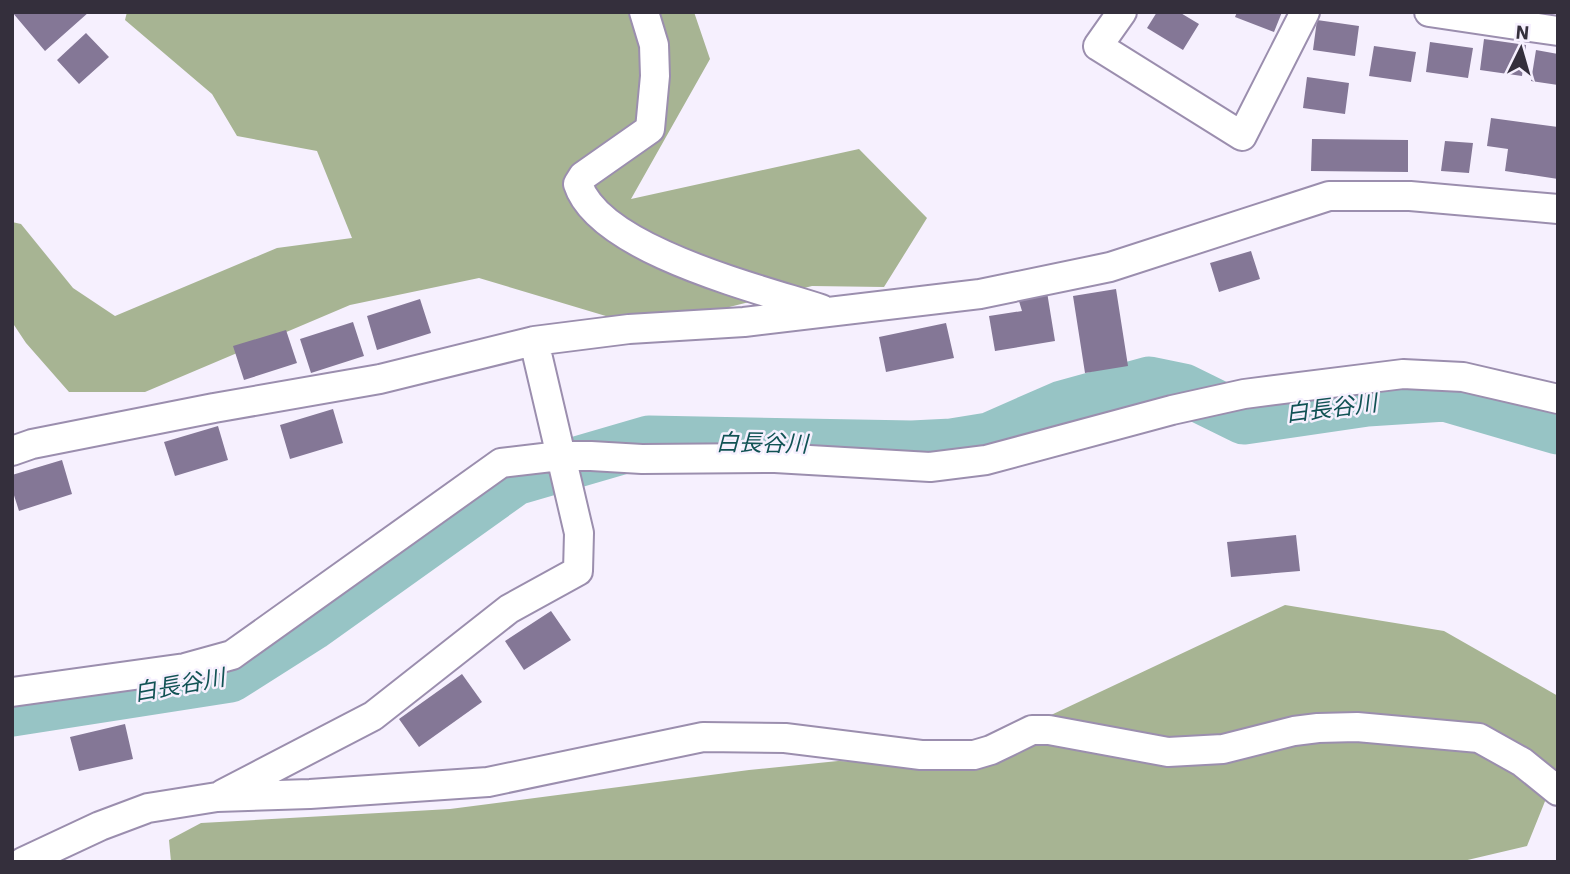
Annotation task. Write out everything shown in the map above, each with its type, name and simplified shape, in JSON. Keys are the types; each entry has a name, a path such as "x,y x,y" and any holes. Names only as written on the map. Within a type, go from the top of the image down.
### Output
{"street":[{"path":"643,12 654,45 655,76 650,129 583,176 578,184 582,194 594,211 636,241 671,260 830,312"},
{"path":"1122,12 1098,46 1242,136 1305,12"},
{"path":"1429,12 1558,31"},
{"path":"12,451 32,444 214,408 380,379 534,341 629,329 744,322 980,294 1110,267 1329,196 1410,196 1558,209"},
{"path":"217,797 373,716 509,609 578,571 579,533 534,341"},
{"path":"12,692 185,668 232,655 501,463 560,456 775,458 930,467 986,460 1172,410 1244,394 1403,374 1463,377 1558,398"},
{"path":"31,860 100,826 148,808 217,797 310,794 488,782 703,737 785,738 921,755 974,755 1032,730 1049,730 1168,752 1190,752 1223,749 1306,729 1357,727 1479,737 1522,762 1558,792"}],"green space":[{"path":"127,12 694,12 710,59 631,199 859,149 927,218 884,287 812,286 646,328 479,278 350,305 145,392 69,392 26,343 12,322 12,222 21,224 73,288 115,316 277,248 352,238 317,151 237,136 212,94 125,20"},
{"path":"1285,605 1444,631 1558,696 1558,769 1527,846 1459,862 171,862 169,840 201,823 450,809 838,761 900,763 934,770"}],"building":[{"path":"12,12 89,12 45,51"},
{"path":"1157,12 1179,12 1199,24 1183,50 1147,28"},
{"path":"1237,12 1282,12 1274,32 1235,17"},
{"path":"1317,20 1359,26 1355,56 1313,50"},
{"path":"86,33 109,57 79,84 57,60"},
{"path":"1484,39 1526,45 1522,76 1480,70"},
{"path":"1430,42 1473,48 1468,78 1426,72"},
{"path":"1374,46 1416,52 1411,82 1369,76"},
{"path":"1536,50 1558,54 1558,85 1531,81"},
{"path":"1307,77 1349,83 1345,114 1303,108"},
{"path":"1491,118 1558,127 1558,179 1505,171 1508,149 1487,146"},
{"path":"1312,139 1408,140 1408,172 1311,171"},
{"path":"1445,141 1473,143 1469,173 1441,171"},
{"path":"1251,251 1260,279 1219,292 1210,263"},
{"path":"1116,289 1128,366 1085,373 1073,296"},
{"path":"1047,292 1055,341 995,351 989,316 1022,311 1018,298"},
{"path":"420,299 431,333 377,350 367,316"},
{"path":"353,322 364,356 311,373 300,339"},
{"path":"946,323 954,358 886,372 879,337"},
{"path":"286,330 297,363 244,380 233,346"},
{"path":"333,409 343,443 290,459 280,425"},
{"path":"218,426 228,460 175,476 164,442"},
{"path":"62,460 72,494 19,511 12,489 12,475"},
{"path":"1296,535 1300,571 1231,577 1227,542"},
{"path":"551,611 571,640 524,670 505,641"},
{"path":"462,674 482,702 419,747 399,719"},
{"path":"125,724 133,759 79,771 70,737"}],"waterway":[{"name":"白長谷川","path":"12,711 230,677 312,625 515,480 649,441 912,446 952,444 989,438 1062,406 1149,382 1183,389 1244,419 1367,401 1445,396 1558,429"}]}
